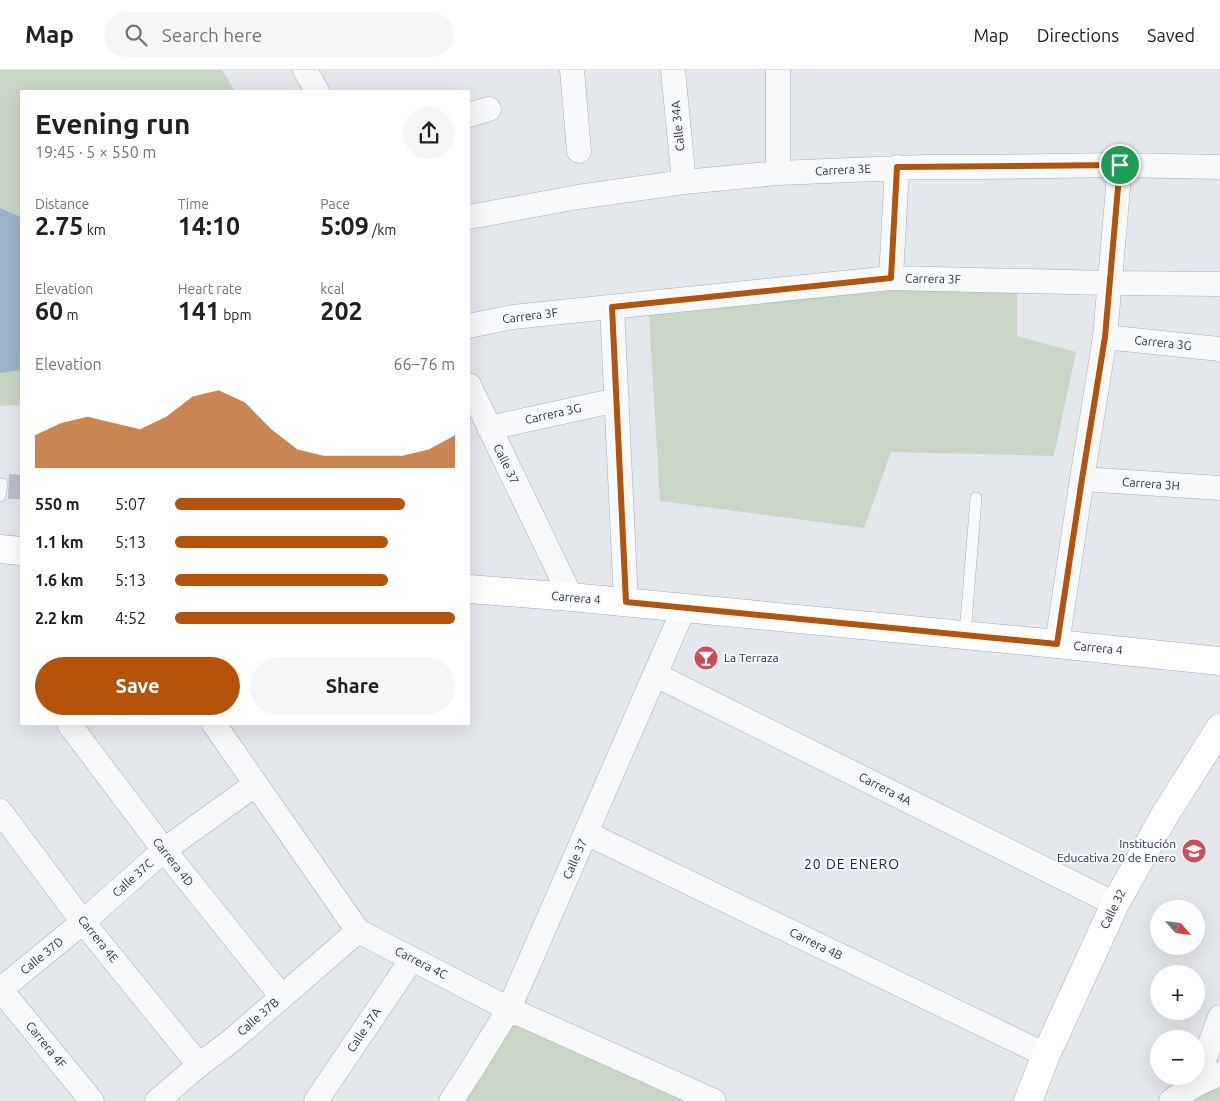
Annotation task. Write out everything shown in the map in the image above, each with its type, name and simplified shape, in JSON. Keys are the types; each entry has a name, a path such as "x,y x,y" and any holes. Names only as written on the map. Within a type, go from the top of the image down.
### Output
{"main road":[{"path":"0,549 20,551"},
{"name":"Carrera 4","path":"470,589 626,602 1057,644 1220,662"},
{"name":"Calle 32","path":"1028,1101 1046,1055 1115,904 1166,813 1220,728"}],"street":[{"path":"305,70 316,90"},
{"path":"572,70 579,151"},
{"name":"Calle 34A","path":"673,70 684,182"},
{"path":"778,70 778,173"},
{"path":"1057,644 1105,337 1120,165"},
{"name":"Carrera 3E","path":"470,217 578,197 684,182 778,173 897,167 1120,165 1220,167"},
{"path":"891,278 897,167"},
{"name":"Carrera 3F","path":"470,326 513,317 891,278 1220,284"},
{"path":"612,307 626,602"},
{"name":"Carrera 3G","path":"1105,337 1220,349"},
{"name":"Calle 37","path":"470,387 570,597"},
{"name":"Carrera 3G","path":"489,428 617,400"},
{"name":"Carrera 3H","path":"1082,479 1220,488"},
{"name":"Calle 37","path":"450,1101 509,1008 684,608"},
{"name":"Carrera 4A","path":"656,674 1115,904"},
{"name":"Carrera 4D","path":"70,725 164,850 282,996"},
{"name":"Carrera 4C","path":"215,725 358,931 509,1008 714,1101"},
{"name":"Calle 37C","path":"83,922 164,850 256,784"},
{"name":"Carrera 4E","path":"0,811 83,922 199,1065"},
{"name":"Carrera 4B","path":"586,833 1046,1055"},
{"name":"Calle 37D","path":"0,989 83,922"},
{"name":"Calle 37B","path":"157,1101 199,1065 231,1041 358,931"},
{"name":"Calle 37A","path":"316,1101 412,959"},
{"name":"Carrera 4F","path":"0,989 92,1101"},
{"path":"1205,1058 1220,1017"},
{"path":"1205,1081 1220,1074"},
{"path":"1171,1101 1195,1085"}],"lane":[{"path":"0,496 3,484"},
{"path":"965,635 976,498"}],"green space":[{"path":"0,70 222,70 234,90 20,90 20,405 0,406"},
{"path":"892,288 1017,293 1017,336 1076,352 1054,456 891,452 864,528 660,501 649,315"},
{"path":"509,1009 714,1101 449,1101"},
{"path":"1220,1086 1220,1101 1190,1101 1209,1090"}],"water":[{"path":"0,208 20,217 20,370 0,373"}],"building":[{"path":"9,474 20,475 20,499 8,499"}],"place":[{"name":"La Terraza","path":"706,658"},
{"name":"Institución Educativa 20 de Enero","path":"1194,851"}],"district":[{"name":"20 DE ENERO","path":"852,864"}],"route":[{"path":"1120,165 1105,337 1057,644 626,602 612,307 891,278 897,167 1120,165"}]}
